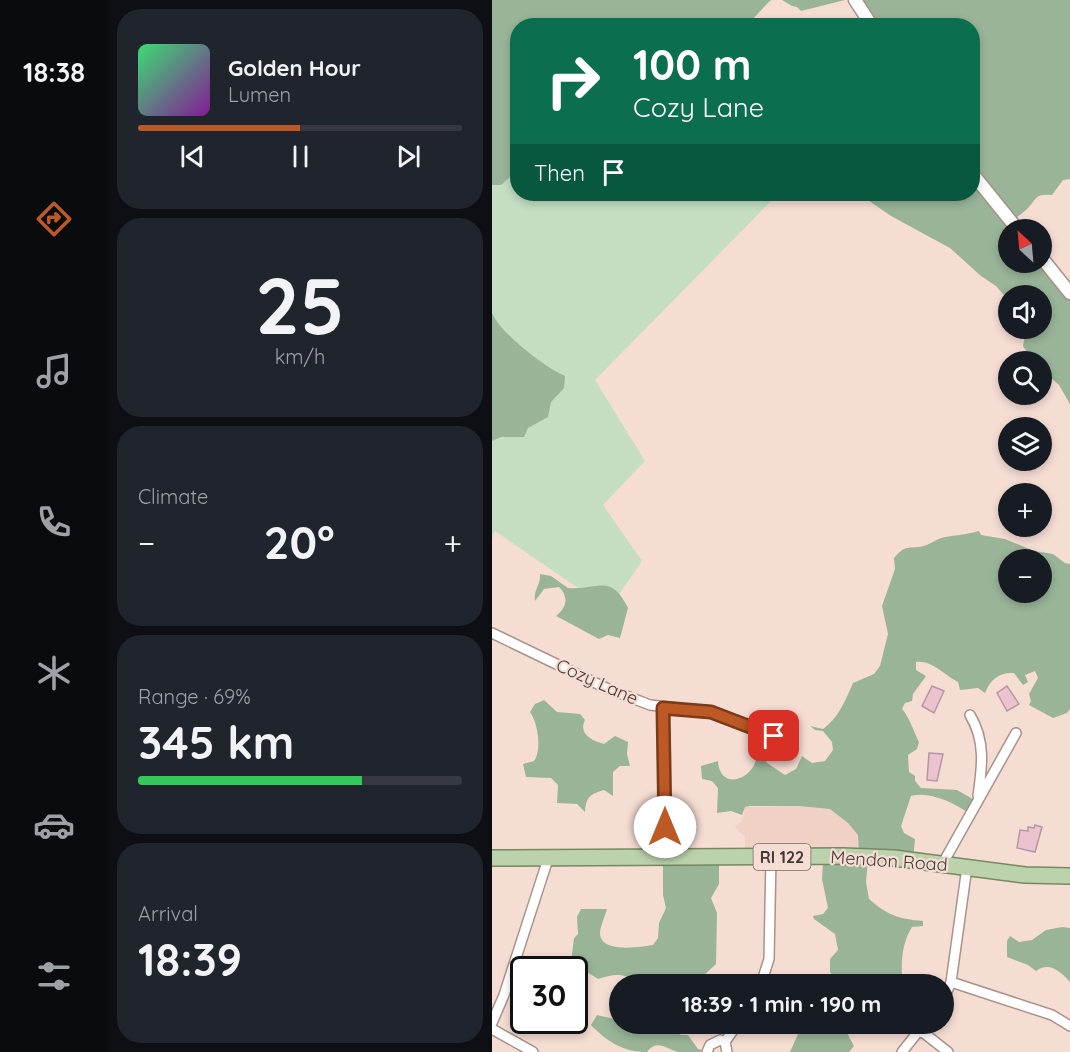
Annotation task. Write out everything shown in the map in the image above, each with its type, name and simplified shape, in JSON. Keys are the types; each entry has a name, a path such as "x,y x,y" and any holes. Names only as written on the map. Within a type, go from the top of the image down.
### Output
{"main road":[{"name":"Mendon Road","path":"492,858 843,856 943,863 1025,875 1070,876"}],"street":[{"path":"855,0 867,18"},
{"path":"980,183 1009,219"},
{"path":"1052,271 1070,293"},
{"name":"Cozy Lane","path":"492,633 606,688 663,708 711,712 774,736"},
{"path":"663,708 665,856"},
{"path":"970,716 978,729 981,743 982,763 978,798"},
{"path":"943,863 1016,733"},
{"path":"764,974 770,959 771,857"},
{"path":"492,1023 504,995 548,859"},
{"path":"952,974 968,867"},
{"path":"954,983 1052,1015 1070,1026"},
{"path":"492,1029 533,1052"},
{"path":"902,1052 916,1034"},
{"path":"930,1034 948,1052"},
{"path":"707,1052 715,1041 726,1047"}],"shaded area":[{"path":"799,806 830,809 848,823 858,835 859,857 745,857 745,836 735,826 742,822 745,807"}],"green space":[{"path":"492,0 510,18 510,201 771,201 595,380 645,461 603,505 642,561 609,609 495,531 492,538"},
{"path":"492,0 771,0 753,18 510,18 510,175 501,185 492,185"},
{"path":"782,0 845,0 801,11"},
{"path":"855,0 1070,0 1070,179 1063,180 1052,195 1037,197 1015,219 998,219 998,273 1051,273 1070,293 1070,404 1059,385 1052,379 1052,351 1026,351 1023,346 1024,339 1052,339 1052,285 998,285 998,288 950,248 891,216 869,201 980,201 980,18 867,18"},
{"path":"492,313 504,330 524,349 565,376 564,388 551,402 548,417 528,428 524,437 501,437 492,441"},
{"path":"979,531 981,535 1005,539 1029,549 998,549 998,603 1052,603 1052,554 1070,564 1070,709 1067,713 1053,718 1029,705 1031,701 1029,694 1038,678 1035,671 1025,675 1028,682 1023,685 1014,673 1000,675 990,684 985,693 978,688 960,690 958,682 938,669 927,663 916,662 916,670 926,676 913,694 912,701 905,703 902,709 919,742 917,749 908,755 909,772 915,776 915,781 921,788 957,790 978,802 970,814 949,802 934,797 911,796 901,826 904,833 915,839 913,861 868,859 866,882 869,899 876,904 894,915 923,921 923,926 912,927 906,938 902,974 832,974 830,959 838,950 835,934 813,916 823,914 828,908 822,879 823,861 859,857 858,835 848,823 830,809 799,806 750,806 745,807 742,815 731,811 717,813 718,788 712,781 702,779 701,766 718,761 722,774 727,778 737,779 743,777 753,767 759,748 767,763 785,775 796,769 802,756 812,763 825,761 833,750 832,742 823,731 815,730 810,726 823,729 828,725 841,708 853,683 874,674 880,666 888,634 882,606 895,569 894,558 905,549 925,545 941,538"},
{"path":"540,574 551,576 568,588 602,586 615,590 628,608 620,638 608,635 599,639 556,616 563,609 565,602 564,594 559,587 544,589 535,601"},
{"path":"544,700 557,712 580,714 585,720 583,729 585,733 595,741 604,744 615,736 628,742 627,754 630,766 620,766 613,772 613,796 604,790 592,795 586,803 585,812 577,804 557,803 558,785 551,778 526,777 523,764 534,761 538,750 538,736 530,712 535,704"},
{"path":"719,859 719,884 711,898 717,913 716,964 705,974 609,974 609,976 598,979 588,973 588,956 572,956 574,938 578,934 577,917 581,909 607,909 600,932 601,939 606,944 621,948 653,945 658,938 659,923 666,908 663,895 663,860"},
{"path":"1070,928 1070,982 1050,967 1036,971 1028,965 1007,957 1007,941 1010,936 1019,942 1032,940 1046,930"},
{"path":"597,1015 609,1018 609,1034 688,1035 698,1049 708,1052 678,1052 658,1045 647,1052 639,1052 623,1048 610,1041 591,1025"},
{"path":"798,1034 848,1034 854,1046 849,1052 790,1052"}],"building":[{"path":"932,686 944,691 934,713 922,706"},
{"path":"1007,686 1019,704 1007,711 997,693"},
{"path":"929,753 943,754 937,781 927,780"},
{"path":"1035,825 1042,827 1035,852 1017,848 1020,830 1028,831 1028,827 1034,828"}],"route":[{"path":"665,827 663,708 711,712 774,736"}]}
